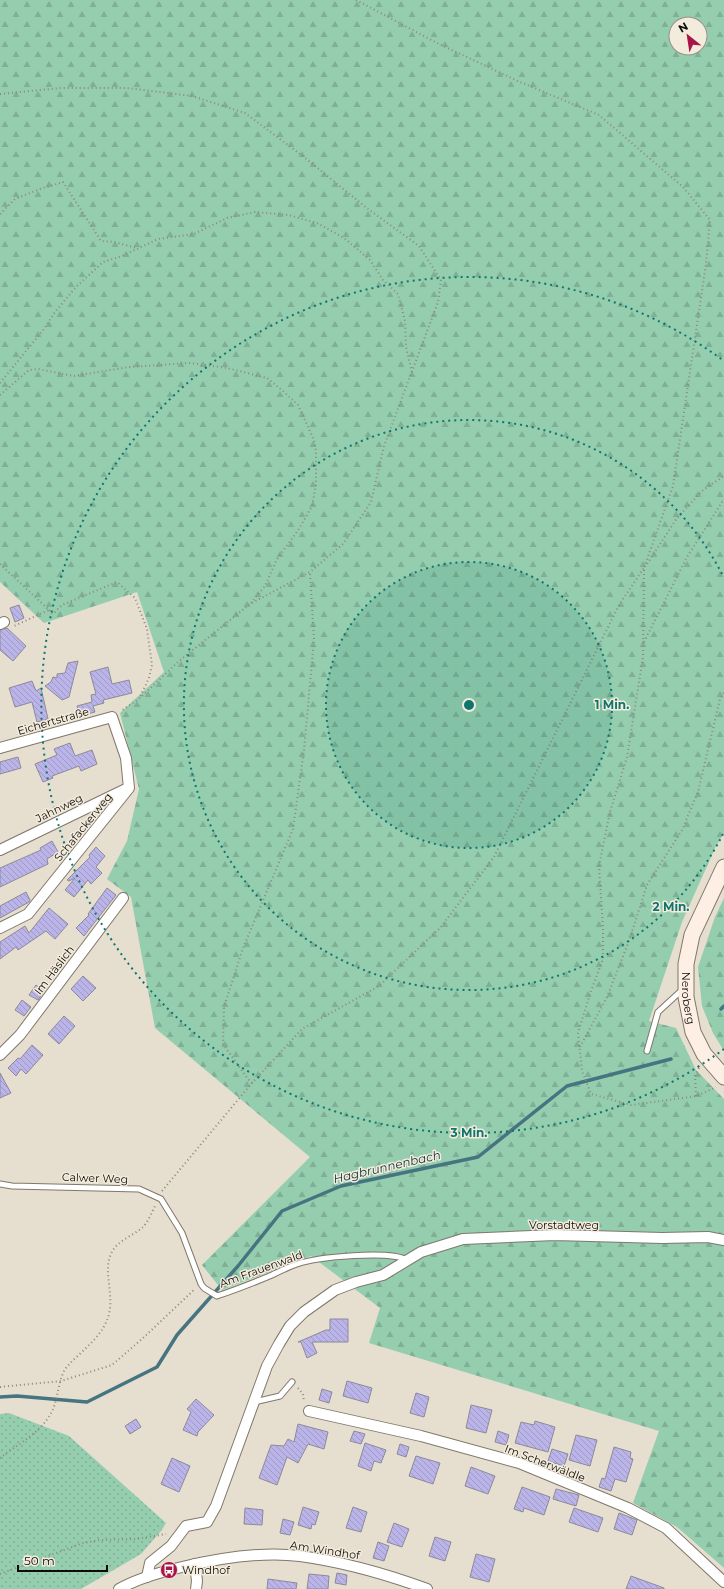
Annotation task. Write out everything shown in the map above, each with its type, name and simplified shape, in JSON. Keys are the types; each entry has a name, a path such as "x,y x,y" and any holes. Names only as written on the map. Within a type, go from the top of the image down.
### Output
{"street":[{"name":"Eichertstraße","path":"0,748 112,717"},
{"path":"112,717 126,758 129,788"},
{"name":"Jahnweg","path":"0,850 129,788"},
{"name":"Schafackerweg","path":"0,928 28,914 129,788"},
{"name":"Neroberg","path":"721,1082 693,1032 686,997 686,964 692,935 724,867"},
{"name":"Im Häslich","path":"0,1055 20,1035 123,898"},
{"name":"Vorstadtweg","path":"407,1260 421,1252 463,1239 555,1235 662,1238 708,1236 724,1240"},
{"path":"147,1577 150,1563 172,1546 186,1526 207,1522 216,1506 267,1366 290,1326 304,1312 335,1290 356,1282 383,1275 407,1260"},
{"name":"Im Scherwäldle","path":"306,1407 421,1436 518,1463 628,1508 666,1528 724,1582"},
{"name":"Am Windhof","path":"119,1589 147,1577 196,1564 246,1556 271,1555 300,1556 355,1566 427,1589"},
{"path":"196,1564 196,1589"}],"lane":[{"path":"647,1051 658,1012 686,986"},
{"name":"Calwer Weg","path":"0,1184 12,1186 139,1190 161,1199 182,1233 202,1286"},
{"name":"Am Frauenwald","path":"202,1286 217,1296 304,1262 330,1258 370,1256 401,1257 407,1260"},
{"path":"254,1402 280,1396 292,1382"}],"path":[{"path":"356,0 451,50 520,82 599,115 683,186 710,220 706,264 673,486 644,568 643,657"},
{"path":"1,94 61,88 127,88 192,96 245,113 304,157 368,210 419,246 441,280 438,302 384,446 371,502 343,544 310,572 250,604 179,661 140,698 112,717"},
{"path":"0,214 15,199 63,182 101,241 114,242 138,248"},
{"path":"0,383 76,287 103,262 122,256 158,239 194,234 227,218 255,212 288,215 317,223 344,238 370,260 384,280 398,294 405,321 406,347 412,372"},
{"path":"0,395 15,384 29,370 38,368 74,376 129,367 190,363 227,368 267,378 283,391 298,406 314,440 316,451 316,485 312,506 309,512 295,535 277,559 265,586 250,604"},
{"path":"0,1458 33,1434 47,1420 54,1407 64,1370 102,1330 109,1314 111,1296 107,1264 111,1252 144,1226 155,1206 154,1197 166,1189 252,1083 302,1029 379,986 440,928 494,857 619,606 677,518 703,490 724,476"},
{"path":"721,1082 697,1096 631,1105 591,1094 582,1071 578,1033 591,991 604,959 599,866 610,812 627,757 643,657 644,640 687,557 724,499"},
{"path":"0,564 53,614 62,605 117,582 135,598 147,629 152,665 149,678 140,698"},
{"path":"252,1083 224,1044 224,1007 243,948 293,829 304,750 314,640 310,572"},
{"path":"2,623 14,627 49,610"},
{"path":"579,1048 607,997 629,941 647,886 682,830 698,792 720,699 724,692"},
{"path":"0,1387 61,1381 112,1365 202,1286"},
{"path":"292,1382 303,1394 306,1407"},
{"path":"0,1574 83,1543 100,1540 137,1539 166,1534 175,1541"}],"green space":[{"path":"0,0 724,0 724,833 716,846 682,922 649,1021 676,1028 696,1070 724,1099 724,1568 677,1527 633,1503 659,1431 369,1343 380,1308 311,1256 222,1290 202,1265 310,1157 155,1028 131,897 107,879 127,841 139,789 120,713 164,672 137,592 44,623 0,582"},
{"path":"724,898 724,1051 713,1033 702,1006 698,967 715,917"},
{"path":"9,1413 69,1436 166,1523 141,1554 81,1589 0,1589 0,1414"}],"building":[{"path":"19,605 24,618 15,622 10,608"},
{"path":"7,628 26,646 13,661 0,650 0,630"},
{"path":"78,661 69,697 62,700 45,686 51,682 53,677 57,678 57,674 65,673 68,663"},
{"path":"108,667 112,684 129,680 132,693 103,700 104,703 93,706 95,712 80,716 77,706 92,702 91,695 96,694 90,672"},
{"path":"32,681 36,691 41,688 48,719 37,722 32,702 15,707 9,688"},
{"path":"70,743 75,756 92,750 97,764 81,771 79,766 52,776 53,778 43,782 35,764 57,755 54,749"},
{"path":"18,757 21,768 0,774 0,762"},
{"path":"52,841 58,852 47,859 48,864 0,887 0,868 41,850 40,848"},
{"path":"96,847 105,856 96,867 102,873 91,884 88,880 74,897 65,890 75,878 69,881 67,880 90,857 89,855"},
{"path":"107,888 116,895 84,936 76,928 89,915 88,914"},
{"path":"26,892 30,900 29,902 0,918 0,906"},
{"path":"49,908 68,924 55,939 46,931 18,950 16,947 0,959 0,942 25,926 29,933"},
{"path":"83,976 96,988 83,1001 71,989"},
{"path":"36,985 44,991 38,1000 29,995"},
{"path":"22,1000 31,1007 24,1016 15,1010"},
{"path":"64,1016 75,1026 59,1044 48,1034"},
{"path":"32,1045 43,1055 26,1074 21,1069 16,1076 8,1068 18,1058 20,1059"},
{"path":"0,1073 11,1093 0,1098"},
{"path":"330,1319 348,1319 348,1342 312,1342 317,1353 307,1358 301,1342 298,1342 326,1330 330,1330"},
{"path":"347,1381 372,1388 368,1403 343,1396"},
{"path":"322,1389 332,1392 329,1403 319,1400"},
{"path":"416,1393 429,1397 424,1417 410,1413"},
{"path":"196,1399 214,1415 198,1432 197,1436 183,1430 191,1412 187,1409"},
{"path":"471,1405 492,1410 486,1433 466,1428"},
{"path":"136,1419 141,1427 130,1434 125,1426"},
{"path":"535,1421 555,1427 548,1452 515,1443 521,1422 534,1425"},
{"path":"298,1424 328,1432 324,1449 308,1444 298,1463 287,1457 277,1485 259,1478 271,1445 284,1446 288,1439 294,1442"},
{"path":"354,1431 365,1434 361,1444 350,1441"},
{"path":"498,1431 509,1435 506,1445 495,1442"},
{"path":"576,1435 597,1440 590,1466 569,1460"},
{"path":"365,1443 386,1450 381,1463 374,1461 371,1471 358,1466"},
{"path":"400,1444 409,1447 406,1457 397,1454"},
{"path":"614,1447 631,1452 630,1458 633,1459 626,1482 615,1479 611,1491 599,1487 602,1478 605,1479"},
{"path":"552,1449 568,1454 564,1466 548,1461"},
{"path":"416,1456 440,1463 433,1484 409,1476"},
{"path":"172,1458 190,1466 179,1492 161,1484"},
{"path":"471,1467 495,1476 488,1494 465,1486"},
{"path":"522,1487 550,1497 544,1515 524,1508 523,1512 514,1509"},
{"path":"556,1489 579,1495 576,1506 553,1499"},
{"path":"303,1507 319,1512 315,1525 312,1524 311,1529 298,1525"},
{"path":"353,1507 367,1512 361,1532 346,1528"},
{"path":"245,1508 263,1510 262,1525 244,1524"},
{"path":"574,1508 603,1518 598,1532 569,1522"},
{"path":"619,1513 637,1520 632,1535 614,1529"},
{"path":"283,1519 294,1522 290,1535 280,1533"},
{"path":"394,1523 409,1529 402,1547 387,1542"},
{"path":"435,1537 451,1542 445,1561 429,1556"},
{"path":"378,1542 389,1546 384,1561 373,1558"},
{"path":"476,1554 495,1559 489,1582 470,1577"},
{"path":"337,1573 347,1575 346,1585 335,1583"},
{"path":"309,1574 329,1576 328,1589 307,1589"},
{"path":"631,1576 664,1588 664,1589 626,1589"},
{"path":"268,1579 297,1583 296,1589 267,1589"}],"waterway":[{"name":"Hagbrunnenbach","path":"721,1009 724,1006"},
{"name":"Hagbrunnenbach","path":"0,1397 17,1396 87,1402 157,1367 177,1335 238,1266 282,1211 341,1186 478,1157 567,1086 671,1059"}],"place":[{"name":"Windhof","path":"169,1570"}]}
